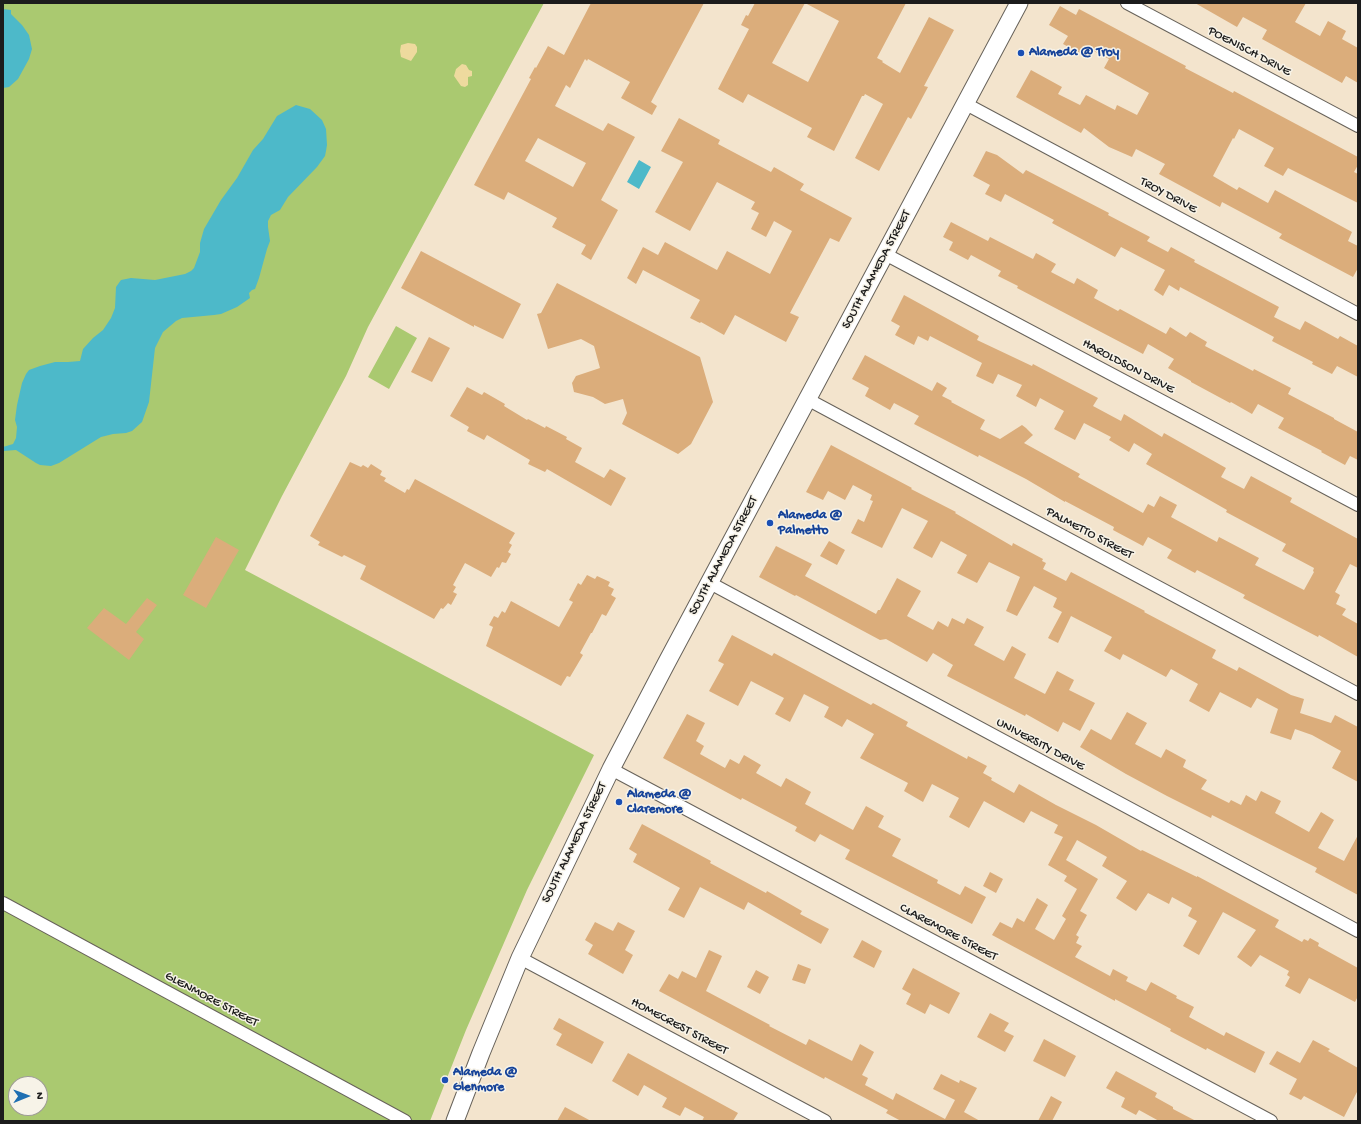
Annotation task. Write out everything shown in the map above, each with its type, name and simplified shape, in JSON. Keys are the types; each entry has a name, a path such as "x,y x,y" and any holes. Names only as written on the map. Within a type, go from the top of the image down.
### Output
{"main road":[{"name":"SOUTH ALAMEDA STREET","path":"455,1121 520,958 611,769 1019,3"}],"street":[{"name":"POENISCH DRIVE","path":"1127,3 1358,126"},
{"name":"TROY DRIVE","path":"966,104 1358,314"},
{"name":"HAROLDSON DRIVE","path":"885,254 1358,505"},
{"name":"PALMETTO STREET","path":"807,400 1358,694"},
{"name":"UNIVERSITY DRIVE","path":"710,582 1358,931"},
{"name":"CLAREMORE STREET","path":"611,769 1271,1121"},
{"name":"GLENMORE STREET","path":"3,903 405,1121"},
{"name":"HOMECREST STREET","path":"520,958 825,1121"}],"green space":[{"path":"3,3 544,3 368,327 346,376 282,496 245,570 594,755 527,890 466,1030 430,1121 3,1121"},
{"path":"396,326 417,338 389,389 368,377"}],"sand":[{"path":"408,43 415,44 417,47 417,52 411,61 401,57 400,51 401,45"},
{"path":"462,64 466,65 469,70 472,71 472,76 468,77 468,85 465,87 461,86 454,76 456,69"}],"water":[{"path":"3,9 11,10 11,14 22,25 29,35 32,49 29,59 18,79 9,87 3,88"},
{"path":"296,105 310,109 322,120 326,129 327,145 325,156 317,167 288,197 280,210 271,215 268,221 270,241 255,289 249,293 250,298 237,307 221,314 182,318 163,332 155,348 149,402 142,422 132,431 101,437 59,463 51,466 40,465 16,450 3,451 3,447 13,444 16,438 17,427 15,420 17,405 22,383 29,370 55,362 80,361 83,349 103,330 111,318 115,308 116,287 121,280 131,278 155,280 185,274 191,271 194,268 200,252 200,243 204,229 221,200 277,116"},
{"path":"639,160 651,167 639,189 627,182"}],"building":[{"path":"591,3 704,3 651,102 657,106 652,115 621,98 630,82 588,59 587,61 585,59 570,88 566,85 555,106 603,131 608,123 635,137 601,200 618,210 591,260 581,254 586,245 552,227 557,218 508,192 504,200 474,185 531,79 529,78 548,46 564,55","holes":["538,138 586,163 573,187 525,161"]},
{"path":"755,3 805,3 906,3 877,58 900,73 929,17 954,30 924,86 928,87 911,119 908,117 879,171 855,158 883,104 865,94 862,96 834,151 807,137 812,128 748,94 743,103 718,89 749,29 741,25 746,15 748,16","holes":["805,3 839,21 808,82 772,63"]},
{"path":"1195,3 1306,3 1295,22 1320,36 1328,21 1346,31 1342,39 1358,48 1358,83 1346,76 1342,83 1262,39 1267,30 1243,17 1237,27"},
{"path":"1060,6 1076,15 1079,9 1186,66 1185,68 1233,93 1234,91 1358,157 1358,165 1354,172 1358,174 1358,203 1288,168 1283,176 1264,166 1274,148 1239,129 1213,176 1237,190 1239,187 1268,203 1275,190 1352,232 1348,241 1358,246 1358,268 1353,277 1279,238 1282,234 1222,202 1220,207 1159,174 1165,164 1136,149 1132,157 1109,147 1084,128 1081,133 1016,97 1031,70 1062,87 1058,94 1080,105 1086,95 1115,110 1117,105 1137,115 1149,93 1104,68 1109,59 1086,47 1082,54 1063,44 1068,36 1049,25"},
{"path":"679,118 720,140 718,144 771,172 774,167 804,184 800,190 852,218 839,242 830,238 790,313 799,317 786,342 735,315 724,335 701,322 700,323 690,318 700,300 643,270 636,284 627,278 643,247 658,255 665,242 717,270 727,251 770,274 792,231 774,221 766,237 751,229 759,213 751,209 755,202 717,182 690,231 655,212 683,162 661,151"},
{"path":"986,151 997,155 1023,174 1026,170 1109,213 1108,215 1150,237 1147,241 1168,252 1171,247 1195,260 1194,262 1279,307 1274,317 1300,330 1305,321 1338,339 1340,336 1358,346 1358,377 1337,366 1332,374 1312,364 1313,362 1272,341 1274,337 1180,287 1179,291 1169,285 1163,296 1154,290 1165,270 1121,247 1115,257 1052,223 1054,220 1005,194 1001,202 985,194 990,185 973,176"},
{"path":"951,222 988,241 990,237 1033,259 1036,253 1056,264 1051,272 1074,284 1077,278 1098,290 1094,298 1118,311 1120,309 1166,334 1170,327 1186,337 1190,332 1207,342 1205,346 1253,371 1254,369 1291,388 1288,394 1358,432 1358,460 1350,456 1345,465 1278,428 1284,418 1258,404 1252,414 1191,382 1168,368 1174,359 1148,344 1143,354 1017,288 1018,286 998,276 1001,271 971,255 968,260 949,250 953,242 943,237"},
{"path":"421,251 521,304 503,339 474,325 474,327 401,288"},
{"path":"557,283 700,357 713,402 691,444 678,454 622,424 627,413 623,399 605,404 593,397 574,392 572,383 576,376 600,368 594,346 581,339 548,349 537,314 541,313"},
{"path":"904,295 979,336 977,340 1032,366 1033,364 1098,398 1093,406 1121,421 1124,414 1162,437 1164,433 1226,468 1221,477 1244,489 1251,476 1292,498 1290,502 1358,539 1358,568 1350,564 1335,592 1340,595 1336,604 1346,609 1342,615 1358,624 1358,657 1319,635 1318,637 1243,598 1245,595 1197,570 1195,573 1167,558 1172,550 1148,537 1143,546 1113,530 1114,527 1065,502 1026,479 979,455 978,457 914,424 919,416 894,403 890,410 865,396 869,388 852,379 865,355 932,391 937,382 947,388 942,396 985,420 980,429 1000,439 1022,425 1033,435 1024,443 1080,474 1078,477 1143,513 1148,504 1154,507 1160,496 1177,505 1171,517 1217,542 1219,537 1259,558 1255,565 1304,590 1314,572 1314,568 1282,551 1286,544 1226,512 1227,510 1146,464 1152,454 1134,443 1129,452 1109,440 1111,437 1084,423 1075,440 1054,429 1064,411 1040,398 1036,407 1016,396 1022,385 998,374 993,384 976,376 982,363 930,336 928,341 918,336 914,345 895,335 900,326 891,321"},
{"path":"429,337 450,348 432,382 411,372"},
{"path":"467,387 482,395 484,392 505,404 504,406 527,420 528,419 545,428 546,426 567,437 566,439 582,448 575,462 604,478 610,469 626,478 611,506 547,469 545,472 528,464 530,460 487,435 484,440 467,431 469,427 450,416"},
{"path":"831,445 956,512 955,513 1012,546 1013,543 1043,559 1042,561 1046,563 1043,569 1066,581 1071,572 1216,650 1212,658 1237,671 1239,667 1291,695 1304,699 1300,713 1331,723 1335,715 1358,727 1358,782 1332,768 1341,751 1312,735 1295,729 1291,740 1270,733 1278,709 1257,698 1251,708 1220,692 1209,712 1189,701 1198,684 1171,669 1166,677 1123,654 1120,660 1104,651 1112,637 1071,616 1058,643 1048,638 1062,612 1053,607 1057,598 1034,586 1017,616 1006,611 1020,577 989,562 977,583 957,573 967,555 941,541 932,558 913,548 928,521 902,508 882,548 851,533 858,519 864,522 873,501 870,500 872,495 853,485 845,500 828,491 823,500 806,492"},
{"path":"350,462 361,467 363,465 368,468 371,464 382,471 380,475 386,478 384,481 405,493 407,489 409,490 415,479 515,533 509,543 512,545 508,552 511,554 506,563 502,562 491,577 465,563 453,585 456,587 453,592 457,594 451,605 448,603 443,609 441,608 434,619 360,579 366,566 344,555 342,557 318,545 320,542 310,536"},
{"path":"216,537 239,550 206,608 183,595"},
{"path":"829,541 845,550 837,565 820,556"},
{"path":"776,546 812,564 805,576 876,614 878,610 880,610 897,578 921,591 907,616 933,630 938,621 948,627 952,618 964,624 967,618 984,627 974,645 1004,661 1012,646 1026,654 1014,678 1045,694 1057,671 1074,680 1069,690 1095,703 1080,731 1063,722 1058,732 1026,714 1025,716 947,676 953,665 933,653 927,662 886,639 880,640 759,577"},
{"path":"587,575 595,579 597,576 610,582 608,586 614,589 611,595 616,598 606,616 602,614 580,653 583,655 570,677 567,676 561,686 486,646 493,627 489,625 494,616 498,618 502,611 505,613 511,601 559,627 573,602 569,600 578,583 581,585"},
{"path":"147,598 157,605 136,632 144,639 129,660 87,628 104,608 126,624"},
{"path":"732,635 772,656 774,653 871,705 873,703 908,722 906,726 967,759 968,756 987,766 983,773 992,778 991,780 1014,793 1019,784 1141,851 1142,850 1197,876 1279,920 1275,927 1302,942 1304,939 1308,941 1310,938 1319,943 1318,946 1358,968 1358,996 1355,1002 1309,978 1300,994 1285,986 1290,977 1287,975 1289,971 1260,955 1251,967 1237,957 1256,930 1223,912 1199,955 1183,946 1197,921 1188,916 1192,908 1172,897 1169,904 1148,893 1136,911 1116,898 1127,881 1102,866 1107,857 1077,840 1066,860 1098,879 1080,911 1087,915 1076,935 1079,937 1076,943 1082,946 1075,957 1110,976 1113,969 1128,977 1126,981 1146,991 1151,982 1177,996 1176,998 1194,1007 1189,1017 1224,1036 1226,1032 1265,1052 1255,1073 1207,1048 1206,1050 1170,1031 1171,1029 1115,999 1115,1001 992,935 1000,922 1012,928 1017,918 1024,922 1037,898 1048,905 1035,929 1054,940 1066,919 1062,916 1077,889 1064,881 1067,876 1048,865 1063,837 1054,833 1058,825 1031,811 1024,823 984,801 969,828 949,817 959,798 932,784 923,802 904,791 908,783 860,758 874,734 847,719 842,727 824,717 829,707 804,694 790,722 775,714 784,698 751,681 738,706 709,691 724,664 718,661"},
{"path":"1127,712 1147,723 1135,744 1161,758 1166,749 1186,760 1183,767 1207,780 1201,789 1229,803 1231,800 1241,805 1246,795 1256,801 1261,791 1281,801 1275,813 1309,832 1321,812 1334,820 1318,848 1344,861 1358,835 1358,895 1315,872 1317,868 1212,815 1211,818 1167,796 1080,747 1091,729 1111,740"},
{"path":"687,714 705,723 696,741 704,746 700,754 725,768 730,759 739,764 744,755 761,765 756,773 781,787 786,778 811,792 805,804 853,830 866,806 884,816 878,827 901,839 892,856 938,880 937,883 960,895 965,886 986,897 972,924 845,859 850,850 820,834 815,842 795,831 797,827 742,798 741,800 663,758"},
{"path":"642,824 711,861 710,863 766,893 767,891 802,911 800,914 829,929 821,944 748,902 744,910 700,887 684,918 668,910 680,888 633,862 637,854 629,849"},
{"path":"990,872 1003,879 996,893 983,886"},
{"path":"595,922 613,931 618,922 635,931 625,950 633,955 623,974 588,954 593,945 585,940"},
{"path":"862,940 882,951 874,968 853,957"},
{"path":"709,950 722,956 706,991 806,1045 809,1039 852,1061 860,1044 874,1052 862,1075 868,1078 865,1085 893,1100 896,1093 945,1119 955,1100 933,1089 941,1074 959,1083 960,1080 977,1088 964,1112 980,1121 901,1121 886,1113 888,1110 825,1077 824,1079 659,991 669,974 678,979 682,971 696,978"},
{"path":"798,964 811,969 805,984 792,980"},
{"path":"913,968 960,993 949,1014 930,1004 925,1014 906,1004 911,994 902,989"},
{"path":"756,970 769,977 760,994 747,987"},
{"path":"990,1013 1009,1023 1004,1031 1014,1036 1005,1052 977,1037"},
{"path":"559,1018 604,1042 592,1064 556,1045 562,1034 553,1029"},
{"path":"1044,1039 1076,1056 1065,1077 1033,1061"},
{"path":"1313,1040 1330,1049 1328,1051 1358,1068 1358,1090 1344,1117 1304,1096 1301,1100 1289,1094 1297,1079 1269,1064 1277,1051 1300,1063"},
{"path":"628,1053 738,1113 733,1121 702,1121 704,1117 685,1107 680,1116 662,1107 667,1098 644,1085 638,1096 612,1081"},
{"path":"1116,1071 1157,1093 1155,1097 1173,1107 1173,1109 1196,1121 1159,1121 1139,1110 1136,1115 1121,1107 1125,1098 1106,1088"},
{"path":"1051,1096 1062,1102 1052,1121 1038,1121"},
{"path":"565,1107 591,1121 557,1121"}],"place":[{"name":"Alameda @ Troy","path":"1021,53"},
{"name":"Alameda @ Palmetto","path":"770,523"},
{"name":"Alameda @ Claremore","path":"619,802"},
{"name":"Alameda @ Glenmore","path":"445,1080"}]}
